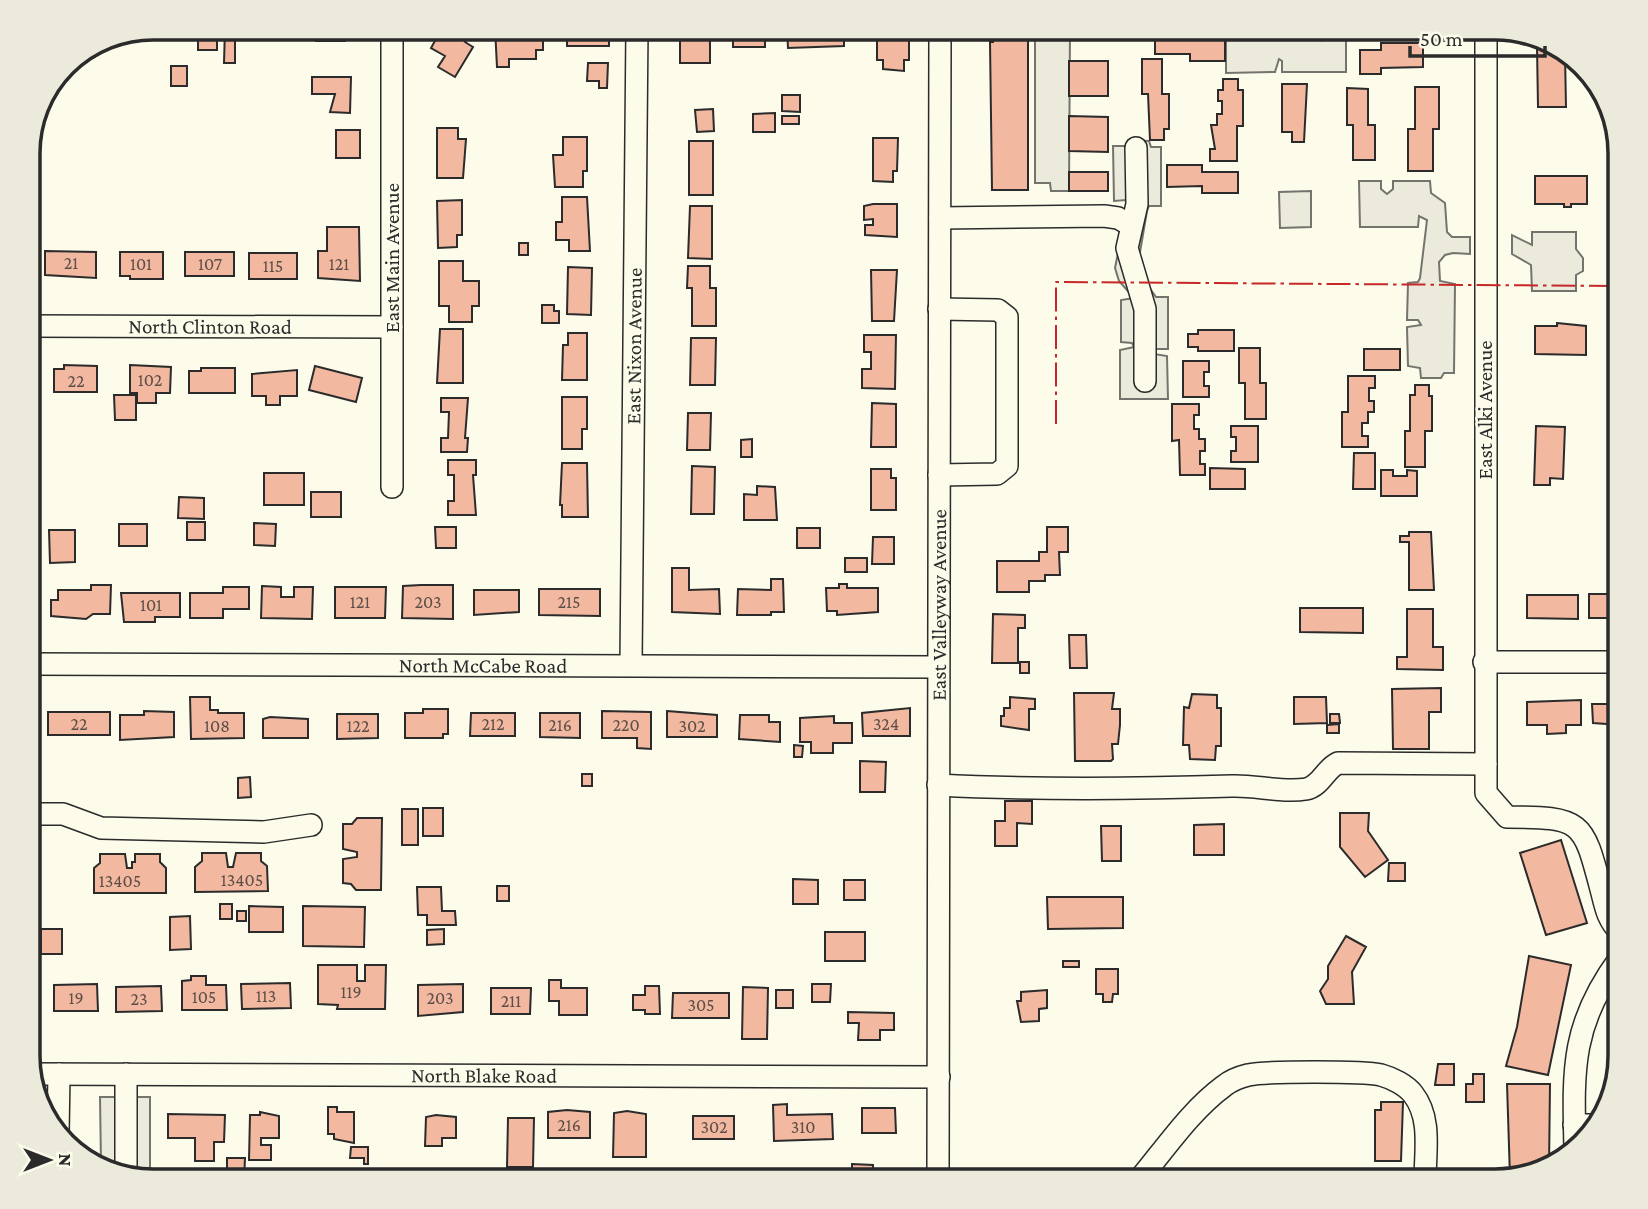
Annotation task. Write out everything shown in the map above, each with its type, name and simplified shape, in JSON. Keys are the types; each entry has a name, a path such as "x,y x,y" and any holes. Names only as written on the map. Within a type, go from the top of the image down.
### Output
{"street":[{"name":"East Main Avenue","path":"392,40 392,487"},
{"name":"East Nixon Avenue","path":"631,664 637,40"},
{"name":"East Valleyway Avenue","path":"938,1169 940,40"},
{"name":"East Alki Avenue","path":"1486,40 1486,793 1507,817 1559,820 1577,827 1588,843 1608,916"},
{"path":"1136,148 1137,204 1130,225 1129,256 1145,309 1145,381"},
{"path":"940,218 1104,216 1118,218 1130,225"},
{"path":"939,309 998,310 1007,317 1007,466 997,474 939,475"},
{"name":"North Clinton Road","path":"40,326 393,327"},
{"path":"1484,662 1608,662"},
{"name":"North McCabe Road","path":"40,664 938,667"},
{"path":"938,785 1112,789 1251,786 1305,789 1315,785 1331,766 1338,763 1486,764"},
{"path":"40,814 63,814 101,828 264,832 311,825"},
{"path":"1574,1135 1577,1043 1597,990 1608,975"},
{"name":"North Blake Road","path":"42,1073 939,1077"},
{"path":"58,1074 58,1116"},
{"path":"126,1074 126,1165"},
{"path":"1148,1169 1199,1109 1224,1085 1238,1078 1258,1074 1369,1074 1394,1080 1411,1091 1423,1108 1426,1118 1425,1169"},
{"path":"1574,1125 1584,1125"}],"shaded area":[{"path":"1035,40 1070,40 1069,191 1051,191 1050,183 1035,183"},
{"path":"1226,40 1346,40 1346,72 1282,72 1282,61 1279,59 1275,72 1226,73"},
{"path":"1128,140 1149,141 1151,147 1161,147 1161,206 1149,206 1147,211 1137,270 1156,297 1168,297 1168,349 1156,349 1154,354 1167,356 1168,399 1120,399 1120,350 1134,347 1132,343 1121,342 1121,300 1134,298 1119,281 1115,268 1128,203 1126,200 1114,201 1113,146 1126,146"},
{"path":"1359,181 1381,181 1381,189 1387,194 1393,189 1393,181 1430,181 1431,193 1445,203 1447,232 1452,237 1470,237 1470,254 1445,255 1439,262 1440,281 1455,284 1454,373 1444,373 1441,378 1421,378 1420,368 1408,366 1407,327 1421,325 1418,320 1407,320 1408,283 1418,282 1420,278 1427,220 1419,216 1418,227 1360,227"},
{"path":"1311,191 1311,227 1280,228 1279,192"},
{"path":"1532,232 1576,232 1576,249 1583,258 1583,271 1576,275 1576,291 1532,291 1531,265 1512,254 1512,235 1532,245"},
{"path":"100,1097 150,1097 150,1169 117,1163 101,1156"}],"building":[{"path":"198,40 217,40 217,50 198,50"},
{"path":"225,40 235,40 235,63 224,63"},
{"path":"435,40 466,40 465,42 473,47 455,77 438,67 445,56 431,48"},
{"path":"496,40 543,40 543,50 536,50 536,59 509,59 509,67 497,67"},
{"path":"567,40 609,40 609,46 567,46"},
{"path":"680,40 710,40 710,63 680,63"},
{"path":"733,40 765,40 765,47 733,47"},
{"path":"788,40 844,40 844,46 788,48"},
{"path":"877,40 909,40 909,60 904,60 904,71 883,69 883,60 877,60"},
{"path":"1028,40 1028,190 992,190 990,42"},
{"path":"1155,40 1225,40 1225,61 1190,61 1190,54 1155,54"},
{"path":"1381,43 1423,43 1423,67 1381,68 1381,74 1360,74 1360,50 1381,50"},
{"path":"1537,49 1565,65 1566,107 1538,107"},
{"path":"1142,59 1162,59 1162,94 1169,94 1169,129 1164,129 1164,140 1150,140 1148,94 1142,94"},
{"path":"1069,61 1108,61 1108,96 1069,96"},
{"path":"588,63 608,63 607,88 599,88 599,81 587,81"},
{"path":"171,66 187,66 187,86 171,86"},
{"path":"312,77 351,77 350,113 330,112 335,94 312,94"},
{"path":"1223,79 1238,79 1238,90 1243,90 1243,126 1237,126 1237,161 1210,161 1210,149 1215,149 1211,125 1217,125 1217,114 1222,114 1222,101 1218,101 1218,90 1223,90"},
{"path":"1282,84 1307,84 1304,142 1292,142 1292,132 1282,132"},
{"path":"1415,87 1439,87 1439,129 1433,129 1433,171 1408,171 1408,129 1415,129"},
{"path":"1347,88 1368,89 1368,125 1375,125 1375,160 1353,160 1353,125 1347,125"},
{"path":"782,95 800,95 800,112 782,111"},
{"path":"713,109 714,131 697,132 695,110"},
{"path":"775,113 775,132 753,132 753,114"},
{"path":"782,116 799,116 799,124 782,124"},
{"path":"1069,116 1108,117 1108,152 1069,151"},
{"path":"437,128 458,128 458,139 466,139 463,178 437,178"},
{"path":"336,130 360,130 360,158 336,158"},
{"path":"563,137 587,137 587,171 583,171 583,187 555,187 553,155 563,155"},
{"path":"873,138 898,138 897,171 893,171 893,182 873,181"},
{"path":"689,141 713,141 713,195 689,195"},
{"path":"1167,165 1202,165 1202,172 1238,172 1238,193 1202,193 1202,186 1167,187"},
{"path":"1069,172 1108,172 1108,191 1069,191"},
{"path":"1535,176 1587,176 1587,204 1564,207 1564,204 1535,204"},
{"path":"562,197 587,197 590,251 569,251 569,240 556,240 556,222 562,222"},
{"path":"462,200 462,235 457,235 457,247 438,248 437,201"},
{"path":"897,204 897,237 865,235 865,225 873,225 873,219 864,220 864,206"},
{"path":"690,206 712,206 712,259 688,258"},
{"path":"327,227 359,227 360,281 318,278 318,251 327,251"},
{"path":"519,243 528,243 528,255 519,255"},
{"path":"45,251 96,252 96,278 45,275"},
{"path":"120,252 163,252 163,279 130,279 130,276 120,276"},
{"path":"185,252 234,252 234,276 185,276"},
{"path":"249,253 297,253 297,279 249,279"},
{"path":"439,261 463,261 463,281 479,281 479,306 472,306 472,322 449,322 449,306 439,306"},
{"path":"688,266 710,266 710,288 716,288 716,326 692,326 692,288 687,288"},
{"path":"568,267 592,268 591,315 567,314"},
{"path":"871,270 897,270 894,321 872,321"},
{"path":"542,305 554,305 554,311 559,311 559,323 542,323"},
{"path":"1557,323 1586,326 1586,355 1535,354 1535,326 1557,326"},
{"path":"440,329 463,329 463,383 437,383"},
{"path":"1198,330 1234,330 1234,351 1198,351 1198,347 1188,347 1188,334 1198,334"},
{"path":"568,333 587,333 587,380 562,380 563,345 568,345"},
{"path":"864,335 896,335 895,389 862,388 862,369 871,369 871,352 864,352"},
{"path":"691,338 716,338 715,385 690,385"},
{"path":"1239,348 1260,348 1260,383 1266,383 1266,419 1245,419 1245,383 1239,383"},
{"path":"1364,349 1400,349 1400,370 1364,370"},
{"path":"1183,361 1209,361 1209,372 1204,372 1204,386 1209,386 1209,397 1183,397"},
{"path":"64,365 97,366 97,392 54,392 54,369 64,369"},
{"path":"130,365 171,367 170,393 156,393 156,403 137,403 137,393 130,393"},
{"path":"315,366 362,378 356,402 309,390"},
{"path":"201,368 235,368 235,393 189,393 189,371 201,371"},
{"path":"297,370 297,396 280,396 280,405 266,405 266,396 252,396 252,374"},
{"path":"1348,376 1375,376 1375,388 1369,388 1369,401 1374,401 1374,412 1368,412 1368,423 1362,423 1362,436 1368,436 1368,447 1342,447 1342,412 1348,412"},
{"path":"1415,385 1429,385 1429,396 1432,396 1432,431 1425,431 1425,467 1405,467 1405,431 1410,431 1410,395 1415,395"},
{"path":"114,395 136,395 136,420 115,420"},
{"path":"562,397 587,397 587,429 582,429 582,449 562,449"},
{"path":"441,398 468,398 465,438 468,438 467,452 441,452 441,438 448,438 449,412 441,412"},
{"path":"872,403 896,404 896,447 871,447"},
{"path":"1172,404 1199,404 1199,415 1194,415 1194,429 1199,429 1199,439 1205,439 1205,451 1200,451 1200,464 1205,464 1205,475 1180,475 1179,440 1172,441"},
{"path":"688,413 711,413 710,450 687,450"},
{"path":"1231,426 1258,426 1258,462 1231,462 1231,451 1236,451 1236,437 1231,437"},
{"path":"1536,426 1565,427 1563,479 1550,478 1550,485 1534,485"},
{"path":"752,439 752,457 741,457 741,440"},
{"path":"1354,453 1375,453 1375,489 1353,489"},
{"path":"448,460 476,460 476,475 473,475 476,515 448,515 448,501 454,501 454,475 448,475"},
{"path":"562,463 587,463 588,517 562,517"},
{"path":"692,466 715,467 714,514 691,514"},
{"path":"1210,468 1245,469 1245,489 1210,489"},
{"path":"871,469 891,469 891,478 896,478 896,510 871,510"},
{"path":"1381,470 1393,470 1393,476 1407,476 1407,470 1417,471 1417,496 1381,496"},
{"path":"264,473 304,473 304,505 264,505"},
{"path":"757,486 775,487 777,520 744,520 744,494 757,495"},
{"path":"311,492 341,492 341,517 311,517"},
{"path":"179,497 204,498 204,519 178,518"},
{"path":"187,522 205,522 205,540 187,540"},
{"path":"254,523 276,524 275,546 254,545"},
{"path":"119,524 147,524 147,546 119,546"},
{"path":"435,527 456,527 456,548 436,548"},
{"path":"1047,527 1068,527 1068,552 1059,552 1060,575 1045,575 1045,581 1029,581 1029,592 997,592 997,561 1039,561 1039,552 1047,552"},
{"path":"797,528 820,528 820,548 797,548"},
{"path":"49,530 75,530 75,562 50,563"},
{"path":"1409,532 1431,532 1434,590 1409,590 1409,542 1400,542 1400,536 1409,536"},
{"path":"873,537 894,537 894,564 872,564"},
{"path":"845,558 867,558 867,572 845,572"},
{"path":"672,568 689,568 689,590 719,589 720,614 672,612"},
{"path":"771,579 783,579 784,612 771,612 771,615 737,615 738,589 771,590"},
{"path":"839,584 847,584 847,588 878,588 878,612 837,615 837,611 827,611 826,588 839,588"},
{"path":"91,585 111,585 110,614 93,614 86,619 51,616 51,600 58,600 58,590 91,590"},
{"path":"453,585 453,619 402,618 403,586"},
{"path":"262,586 281,587 281,597 294,597 294,587 313,587 312,619 261,618"},
{"path":"223,587 249,587 249,609 223,609 223,618 190,618 190,593 223,593"},
{"path":"335,587 386,587 385,618 335,618"},
{"path":"539,589 600,589 600,616 539,615"},
{"path":"474,590 519,590 519,612 474,615"},
{"path":"121,593 180,593 180,617 155,617 155,622 124,622"},
{"path":"1589,594 1608,594 1608,618 1589,618"},
{"path":"1527,595 1578,595 1578,619 1527,618"},
{"path":"1300,608 1363,608 1363,633 1300,632"},
{"path":"1407,609 1433,609 1433,647 1443,647 1443,670 1397,669 1397,657 1407,657"},
{"path":"993,614 1025,615 1025,628 1018,628 1018,663 992,663"},
{"path":"1069,635 1086,635 1087,668 1070,668"},
{"path":"1020,662 1029,662 1029,673 1020,673"},
{"path":"1441,688 1441,712 1429,712 1429,749 1393,749 1392,689"},
{"path":"1074,693 1114,693 1112,709 1120,709 1120,725 1118,744 1112,744 1111,761 1075,761"},
{"path":"1192,694 1217,695 1217,708 1221,708 1221,746 1216,746 1215,760 1190,759 1189,745 1183,745 1184,707 1189,708"},
{"path":"190,697 210,697 210,710 218,710 218,713 244,713 244,738 191,739"},
{"path":"1010,697 1035,699 1035,709 1029,709 1029,730 1001,726 1004,708 1010,708"},
{"path":"1294,697 1326,697 1327,723 1294,724"},
{"path":"1581,700 1581,725 1566,725 1566,733 1547,734 1547,725 1527,725 1527,702"},
{"path":"1592,704 1608,704 1608,724 1593,723"},
{"path":"910,708 910,736 863,736 862,713"},
{"path":"423,709 448,709 448,734 443,734 443,738 405,738 405,713 423,713"},
{"path":"144,711 174,712 174,737 120,740 120,715 144,715"},
{"path":"602,711 651,712 651,749 637,748 637,738 602,738"},
{"path":"667,711 717,715 717,737 667,737"},
{"path":"48,712 110,712 110,735 48,735"},
{"path":"471,713 515,713 515,736 470,736"},
{"path":"540,713 580,713 580,738 540,737"},
{"path":"337,714 378,714 378,738 337,739"},
{"path":"1330,714 1339,714 1340,723 1330,723"},
{"path":"740,715 769,715 769,722 780,722 780,742 739,739"},
{"path":"834,716 834,723 852,723 852,743 833,743 833,753 811,753 811,742 800,742 800,718"},
{"path":"263,719 308,719 308,738 263,738"},
{"path":"1339,724 1339,733 1327,733 1327,725"},
{"path":"794,745 803,746 802,757 794,757"},
{"path":"860,761 886,762 885,792 860,792"},
{"path":"582,774 592,774 592,786 582,786"},
{"path":"250,777 251,797 238,798 238,778"},
{"path":"1005,801 1032,801 1032,824 1017,823 1017,846 995,846 995,821 1005,821"},
{"path":"423,808 443,808 443,836 423,836"},
{"path":"402,809 418,809 418,845 402,845"},
{"path":"1340,813 1369,813 1368,831 1388,860 1365,877 1340,847"},
{"path":"357,818 382,818 381,890 356,890 351,884 343,883 343,859 357,857 357,852 343,849 343,824 352,824"},
{"path":"1224,824 1224,855 1194,855 1194,825"},
{"path":"1101,826 1121,826 1121,861 1102,861"},
{"path":"1561,840 1587,923 1546,935 1520,853"},
{"path":"202,853 226,853 228,867 233,867 236,853 261,853 261,861 267,866 268,891 195,892 195,867 202,861"},
{"path":"100,854 125,854 127,868 132,868 135,854 160,854 160,862 166,868 166,893 94,893 94,868 100,863"},
{"path":"1389,863 1405,863 1405,881 1388,881"},
{"path":"793,879 818,880 818,904 793,904"},
{"path":"844,880 865,880 865,900 844,900"},
{"path":"497,886 509,886 509,901 497,901"},
{"path":"417,887 441,887 442,911 455,911 456,925 427,925 427,915 418,915"},
{"path":"1047,897 1123,897 1123,928 1048,929"},
{"path":"220,904 232,904 232,919 220,919"},
{"path":"249,906 283,907 283,932 249,932"},
{"path":"303,906 365,907 364,947 303,946"},
{"path":"237,911 246,911 246,921 237,921"},
{"path":"190,916 191,949 170,950 170,917"},
{"path":"41,929 62,929 62,954 41,954"},
{"path":"444,929 444,944 427,945 427,930"},
{"path":"825,932 865,932 865,961 825,961"},
{"path":"1346,936 1366,947 1352,972 1354,1004 1326,1004 1320,991 1328,979 1328,966"},
{"path":"1529,956 1571,965 1548,1075 1506,1066 1517,1027"},
{"path":"1063,961 1079,961 1079,967 1063,967"},
{"path":"318,965 357,965 357,981 365,981 365,965 386,965 385,1009 337,1009 338,1005 318,1004"},
{"path":"1096,969 1118,969 1118,994 1113,994 1112,1002 1103,1002 1103,994 1096,994"},
{"path":"191,976 206,976 206,985 226,985 227,1010 182,1010 182,981 191,980"},
{"path":"549,980 561,980 561,988 587,988 587,1015 559,1015 559,1001 549,1001"},
{"path":"290,983 291,1008 242,1009 241,984"},
{"path":"97,984 98,1011 54,1011 54,985"},
{"path":"463,984 463,1012 418,1016 418,985"},
{"path":"812,984 831,984 830,1002 812,1002"},
{"path":"161,986 162,1011 116,1012 116,987"},
{"path":"645,986 659,986 660,1014 645,1014 645,1010 633,1010 633,995 645,995"},
{"path":"743,987 768,988 767,1039 742,1039"},
{"path":"491,988 531,988 530,1014 491,1014"},
{"path":"776,990 793,990 793,1008 776,1008"},
{"path":"1047,990 1047,1008 1039,1009 1039,1021 1021,1022 1017,1001 1021,1001 1021,992"},
{"path":"673,993 729,993 729,1018 672,1018"},
{"path":"848,1012 894,1013 894,1030 880,1030 880,1040 858,1040 859,1023 848,1023"},
{"path":"1438,1064 1454,1064 1454,1085 1435,1085"},
{"path":"1473,1074 1484,1074 1484,1102 1466,1102 1466,1084 1473,1084"},
{"path":"1507,1084 1550,1084 1549,1155 1510,1168"},
{"path":"1381,1102 1403,1102 1401,1161 1375,1161 1375,1110 1381,1110"},
{"path":"787,1104 787,1115 832,1114 833,1139 774,1141 773,1105"},
{"path":"328,1107 337,1107 337,1112 354,1112 354,1143 334,1139 334,1134 328,1134"},
{"path":"862,1108 895,1108 896,1133 862,1133"},
{"path":"627,1111 646,1114 646,1157 613,1157 614,1113"},
{"path":"260,1112 279,1116 279,1138 261,1138 261,1145 271,1145 271,1160 249,1160 250,1115 260,1115"},
{"path":"548,1112 590,1112 590,1138 548,1138"},
{"path":"168,1114 225,1115 224,1142 214,1142 214,1161 195,1161 195,1138 168,1138"},
{"path":"693,1116 734,1116 734,1139 693,1139"},
{"path":"426,1117 456,1117 456,1138 442,1138 442,1146 425,1146"},
{"path":"508,1118 534,1118 533,1167 507,1167"},
{"path":"351,1147 368,1147 368,1164 364,1164 364,1158 350,1158"},
{"path":"227,1158 245,1158 245,1169 227,1169"},
{"path":"852,1164 873,1165 873,1169 852,1169"}],"power":[{"path":"1056,424 1056,282 1608,286"}]}
